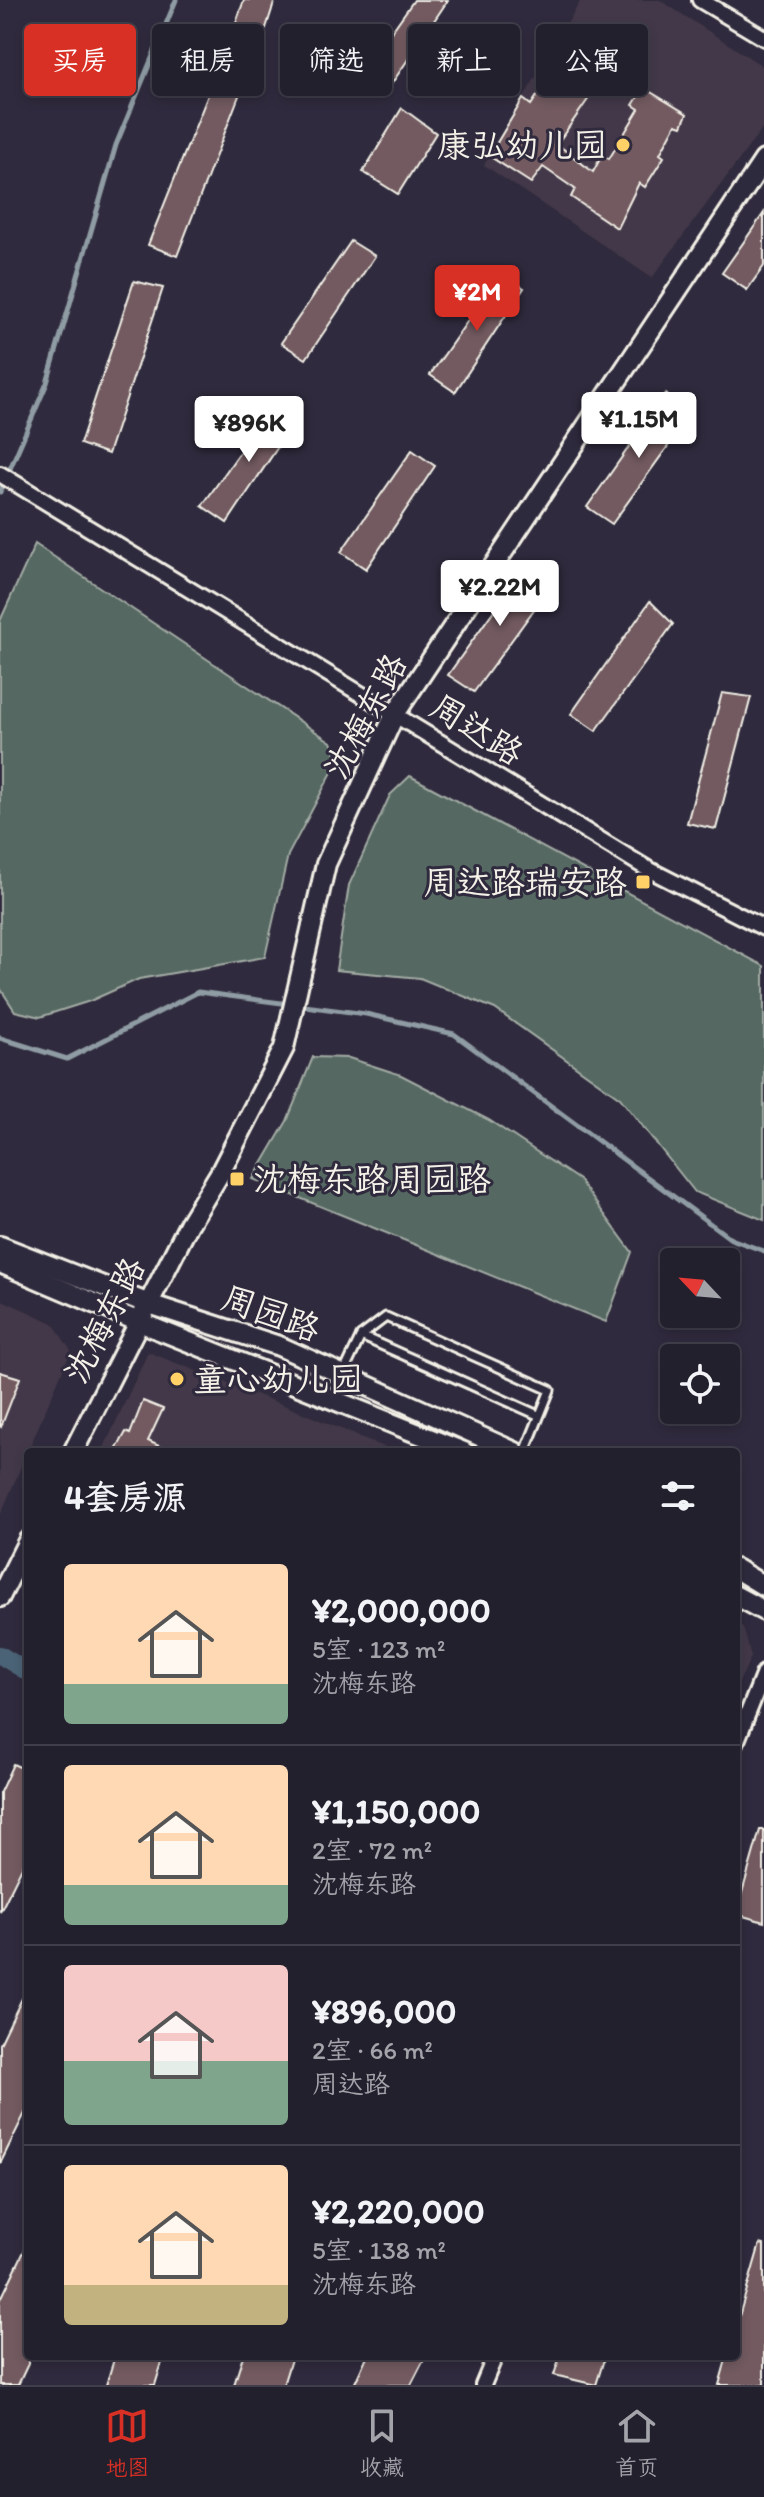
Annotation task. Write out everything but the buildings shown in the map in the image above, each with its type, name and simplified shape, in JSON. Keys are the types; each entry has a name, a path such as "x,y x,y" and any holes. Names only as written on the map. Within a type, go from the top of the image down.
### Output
{"street":[{"path":"700,0 764,38"},
{"name":"沈梅东路","path":"75,1448 189,1224 220,1173 284,1048 326,864 395,714 764,160"},
{"name":"周达路","path":"0,474 648,869 764,928"},
{"name":"周园路","path":"0,1246 149,1304 279,1346 506,1448"},
{"name":"周园路","path":"0,1263 454,1448"},
{"path":"0,1596 24,1549"},
{"path":"740,1571 764,1586"},
{"path":"740,1598 764,1611"},
{"path":"740,1733 764,1673"},
{"path":"483,2385 493,2360"}],"lane":[{"path":"343,1375 361,1336 386,1317 550,1390 526,1448"},
{"path":"361,1336 538,1415"}],"shaded area":[{"name":"康弘幼儿园","path":"581,0 660,0 764,67 764,126 652,278 484,165 536,77 536,96 648,96 648,24 567,24"},
{"path":"0,1299 53,1323 71,1351 29,1448 24,1448 24,1460 0,1516"},
{"name":"童心幼儿园","path":"148,1352 386,1448 104,1448"},
{"path":"740,1626 743,1627 751,1657 740,1680"}],"green space":[{"path":"35,544 331,742 338,761 288,855 265,957 139,979 90,1001 40,1017 15,1011 0,988 0,621"},
{"path":"410,776 764,966 764,1220 695,1192 620,1098 495,1009 420,978 336,970 349,885 390,795"},
{"path":"313,1057 349,1058 401,1075 489,1120 579,1180 632,1252 606,1322 253,1179 287,1121"}],"waterway":[{"path":"0,492 47,383 116,145 176,0"},
{"path":"0,1038 67,1059 198,992 366,1014 454,1034 731,1239 764,1251"},
{"path":"0,1655 24,1670"}],"place":[{"name":"康弘幼儿园","path":"623,145"},
{"name":"周达路瑞安路","path":"643,882"},
{"name":"沈梅东路周园路","path":"237,1179"},
{"name":"童心幼儿园","path":"177,1379"}]}
